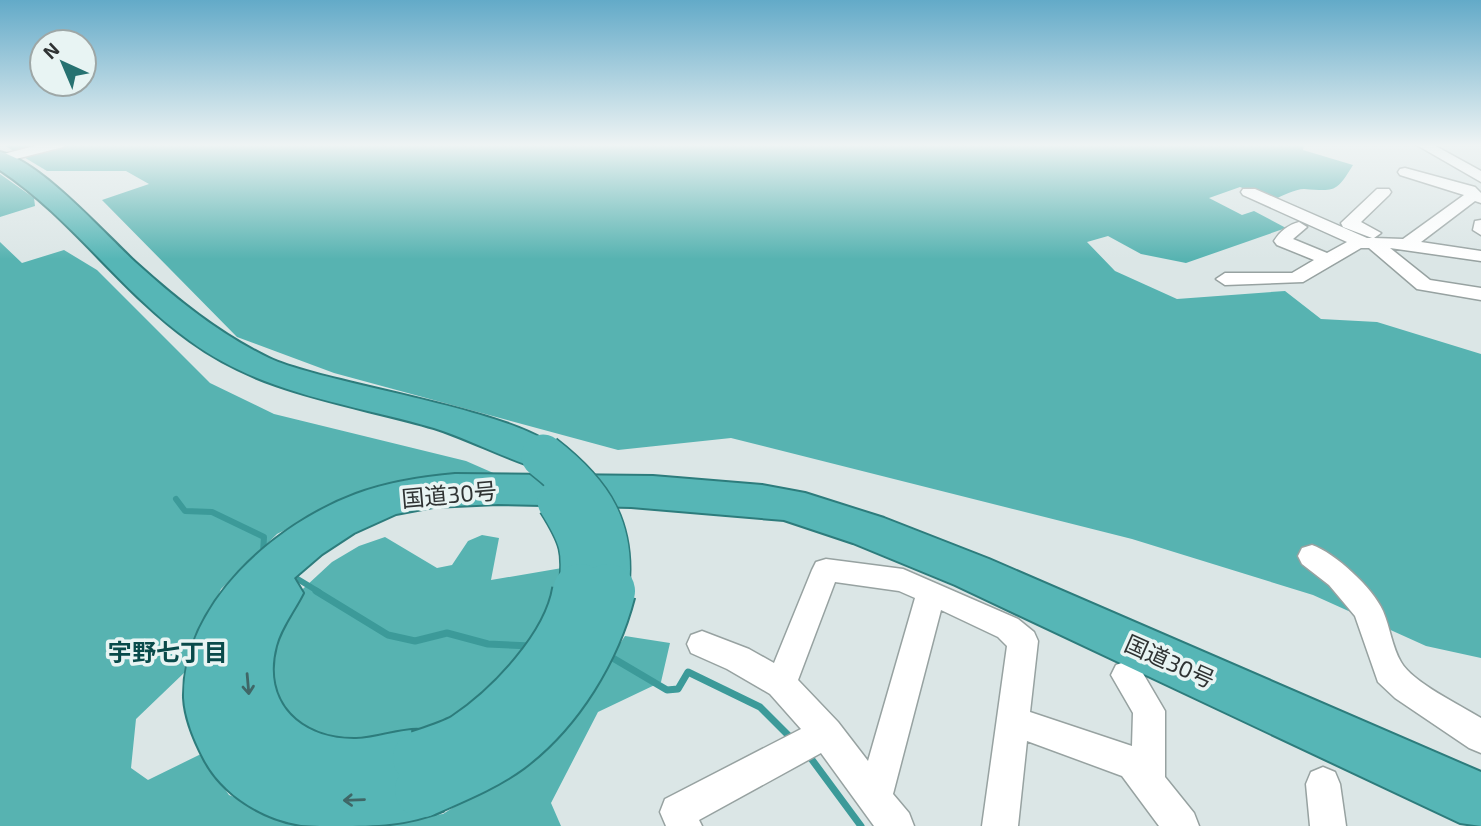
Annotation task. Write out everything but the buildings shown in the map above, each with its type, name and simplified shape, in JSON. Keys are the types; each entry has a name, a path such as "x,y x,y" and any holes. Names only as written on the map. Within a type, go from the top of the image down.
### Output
{"highway":[{"name":"国道30号","path":"35,183 171,312 194,343 240,378 295,398 435,433 493,453 533,463 578,487 592,504 594,508 603,527 609,551 610,578 605,607 578,667 538,716 509,744 478,764 421,774 376,799 338,800 307,797 278,789 252,775 231,755 218,728 210,697 213,664 223,637 239,608 300,569 333,544 350,525 418,512 484,507 594,508 703,509 855,527 972,572 1481,802"}],"street":[{"path":"1401,244 1477,197 1469,190 1442,183"},
{"path":"1249,192 1369,243 1424,285 1481,294"},
{"path":"1383,192 1367,210 1349,223 1401,244"},
{"path":"1481,225 1481,230"},
{"path":"1299,227 1283,241 1326,259"},
{"path":"1225,279 1296,278 1326,259 1369,243 1401,244 1481,256"},
{"path":"1312,556 1339,577 1368,610 1389,672 1406,688 1481,737"},
{"path":"781,684 826,570 903,580 1008,628 1023,641 1000,826"},
{"path":"874,797 931,593"},
{"path":"702,644 738,659 781,684 809,743 874,797 896,826"},
{"path":"1127,675 1149,711 1148,783"},
{"path":"1013,721 1133,763 1181,826"},
{"path":"684,826 678,813 809,743"},
{"path":"1323,784 1328,826"}],"shaded area":[{"path":"0,183 12,183 34,198 35,206 0,217"},
{"path":"146,183 1341,183 1329,190 1297,190 1273,200 1240,187 1209,198 1242,215 1254,211 1286,228 1186,263 1141,254 1108,236 1087,242 1115,271 1177,299 1285,291 1321,319 1377,322 1481,354 1481,658 1426,646 1313,595 1132,539 731,438 618,450 334,373 237,337 102,200 149,184"},
{"path":"0,242 22,263 64,250 97,270 210,383 274,414 466,461 498,475 337,503 277,534 221,589 185,672 136,719 131,768 148,780 201,754 229,795 306,826 0,826"},
{"path":"482,535 499,538 491,580 562,568 546,627 486,702 397,743 325,739 288,715 268,682 274,632 292,599 332,562 359,546 385,537 437,568 452,565 468,541"},
{"path":"625,636 670,643 661,682 598,712 551,803 561,826 343,826 443,814 521,764 578,707"}],"waterway":[{"path":"176,499 185,511 212,512 264,537 263,553"},
{"path":"291,575 319,592"},
{"path":"316,591 388,635 415,641 447,633 488,644 531,646"},
{"path":"606,654 667,690 678,689 688,672 760,707 792,739"},
{"path":"807,753 861,826"}],"district":[{"name":"宇野七丁目","path":"168,651"}]}
